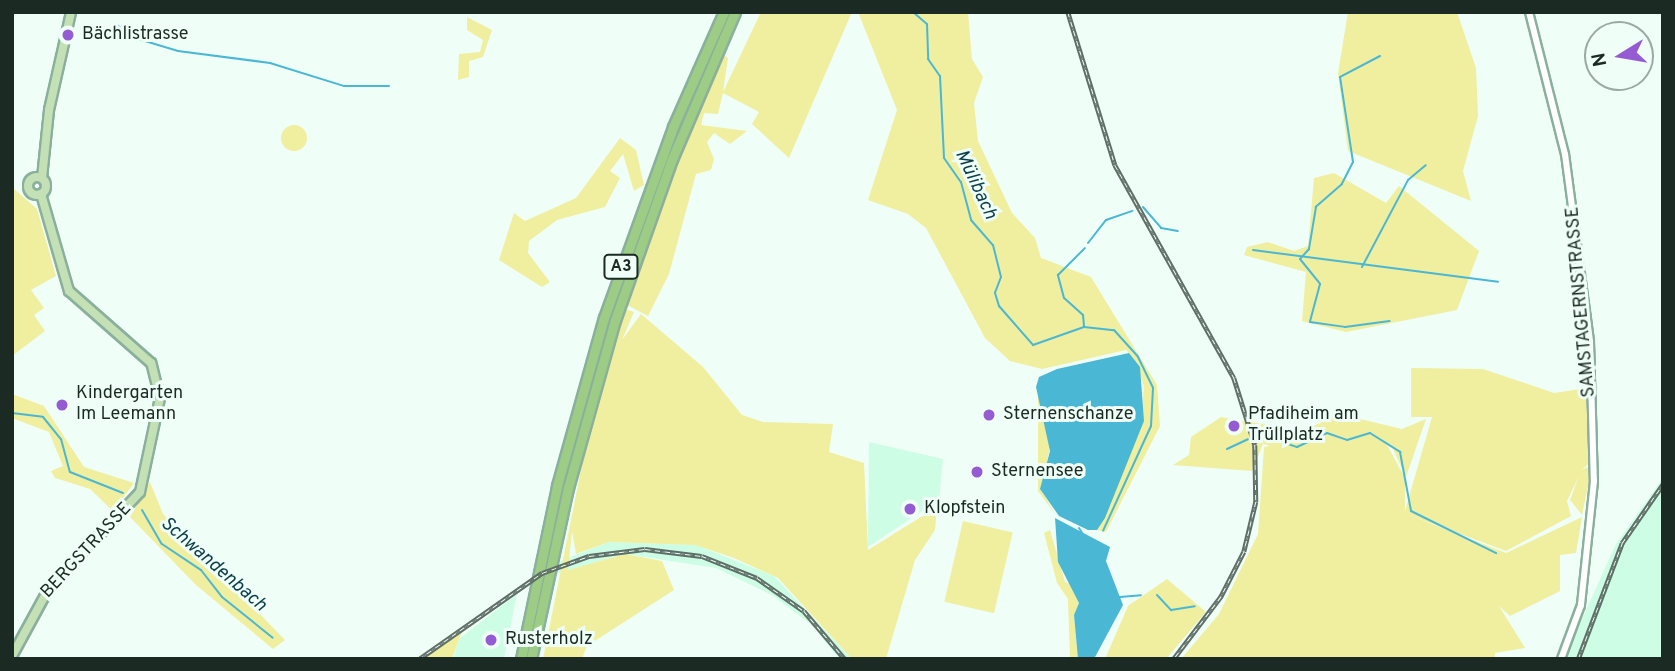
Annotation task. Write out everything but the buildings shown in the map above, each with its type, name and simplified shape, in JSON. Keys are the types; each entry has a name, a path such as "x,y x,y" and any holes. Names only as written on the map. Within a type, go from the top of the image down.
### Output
{"highway":[{"name":"A3","path":"520,659 557,486 598,339 648,192 724,12"},
{"name":"A3","path":"531,659 568,488 615,320 672,159 735,12"}],"main road":[{"path":"42,178 49,110 71,12"},
{"name":"BERGSTRASSE","path":"12,656 49,588 140,492 160,398 152,363 69,291 41,194 28,185 42,178 46,187 41,194"}],"street":[{"name":"SAMSTAGERNSTRASSE","path":"1529,12 1565,154 1590,342 1594,481 1582,596 1561,659"}],"shaded area":[{"path":"761,12 852,12 789,158 752,124 759,112 723,93 718,114 704,113 701,125 747,131 730,144 714,133 707,142 714,159 711,170 696,174 669,274 648,316 627,305 657,215 723,55 728,58 723,92"},
{"path":"858,12 968,12 972,59 983,77 974,103 978,141 1012,213 1035,238 1041,258 1091,277 1157,385 1160,426 1106,532 1097,530 1140,431 1144,386 1133,358 1126,350 1042,369 1010,361 985,338 926,228 908,214 868,200 897,110"},
{"path":"1348,12 1457,12 1476,68 1478,116 1463,171 1471,201 1348,151 1338,73"},
{"path":"467,17 492,30 483,57 469,61 469,77 458,80 459,54 480,52 483,40 467,30"},
{"path":"294,125 303,129 307,138 303,147 294,151 285,147 281,138 285,129"},
{"path":"620,138 636,150 644,185 634,191 623,154 610,171 620,178 605,207 557,220 529,241 528,253 550,282 542,287 499,260 514,213 525,221 576,198"},
{"path":"1334,173 1386,203 1399,186 1479,251 1457,310 1346,332 1302,321 1306,272 1244,255 1247,247 1268,242 1294,251 1308,246 1314,178"},
{"path":"13,188 37,209 56,276 31,290 44,308 34,315 45,331 12,356"},
{"path":"625,309 634,312 622,340 641,314 703,367 742,415 763,422 833,424 829,452 864,463 868,550 937,507 935,530 915,560 886,659 852,659 778,578 734,558 695,545 609,542 576,554 572,531 568,570 625,554 662,561 674,590 587,646 582,659 543,659 586,445"},
{"path":"1411,368 1483,369 1554,393 1587,388 1589,463 1582,470 1588,467 1590,476 1582,515 1570,500 1579,476 1567,501 1571,516 1506,551 1404,513 1506,553 1582,517 1576,553 1560,555 1560,591 1510,616 1499,606 1525,648 1495,653 1495,659 1181,659 1219,614 1258,534 1264,447 1270,446 1263,444 1252,471 1173,465 1189,455 1191,437 1221,417 1303,431 1339,414 1402,429 1426,419 1406,477 1392,447 1387,445 1405,478 1405,511 1432,417 1411,417"},
{"path":"1038,377 1050,446 1042,491 1055,514 1038,491"},
{"path":"12,394 44,406 84,467 134,483 113,511 90,489 55,478 51,471 63,466 49,432 12,418"},
{"path":"869,442 943,459 939,500 868,547"},
{"path":"1663,478 1663,659 1564,659 1616,544"},
{"path":"150,482 163,514 285,640 273,649 196,585 130,517"},
{"path":"963,521 1013,532 994,613 944,602"},
{"path":"1050,530 1065,582 1074,585 1079,603 1074,616 1078,659 1070,659 1068,599 1057,583 1044,533"},
{"path":"609,542 696,545 774,576 852,659 839,659 813,626 772,595 716,568 625,554 558,573 560,561"},
{"path":"1167,579 1206,612 1166,659 1105,659 1128,606"},
{"path":"517,594 504,659 453,659 459,639"},
{"path":"462,631 452,659 423,659"}],"water":[{"path":"1129,353 1140,367 1144,421 1105,518 1097,530 1088,530 1059,516 1040,489 1050,451 1036,387 1039,377 1057,369"},
{"path":"1055,518 1110,547 1106,561 1123,605 1094,659 1078,659 1074,615 1079,603 1058,562"}],"waterway":[{"name":"Mülibach","path":"913,12 927,24 928,59 940,76 944,158 961,182 971,220 993,245 1001,277 995,293 999,306 1033,345 1084,327 1114,330 1138,357 1153,388 1151,426 1103,531"},
{"path":"117,25 135,38 178,51 270,63 344,86 389,86"},
{"path":"1380,56 1340,77 1353,162 1342,184 1316,207 1309,249 1300,259 1320,284 1310,322 1345,327 1390,321"},
{"path":"1362,267 1408,180 1426,165"},
{"path":"1143,207 1161,228 1178,231"},
{"path":"1088,243 1106,220 1132,211"},
{"path":"1084,326 1083,315 1064,298 1058,275 1085,248"},
{"path":"1253,250 1498,282"},
{"path":"12,413 43,417 61,439 70,472 123,493"},
{"path":"1263,436 1297,447 1327,433 1347,440 1370,433 1400,452 1411,511 1496,553"},
{"path":"1227,449 1248,439"},
{"name":"Schwandenbach","path":"142,510 162,544 201,570 222,597 273,638"},
{"name":"Mülibach","path":"1079,528 1086,539"},
{"path":"1120,597 1141,595"},
{"path":"1157,595 1171,610 1195,606"}],"railway":[{"path":"1068,12 1115,165 1234,378 1255,445 1256,502 1244,552 1221,597 1174,659"},
{"path":"1578,659 1622,543 1663,484"},
{"path":"419,659 542,573 589,556 645,549 702,556 757,578 804,611 845,659"}],"place":[{"name":"Bächlistrasse","path":"68,35"},
{"name":"Kindergarten Im Leemann","path":"62,405"},
{"name":"Sternenschanze","path":"989,415"},
{"name":"Pfadiheim am Trüllplatz","path":"1234,426"},
{"name":"Sternensee","path":"977,472"},
{"name":"Klopfstein","path":"910,509"},
{"name":"Rusterholz","path":"491,640"}]}
